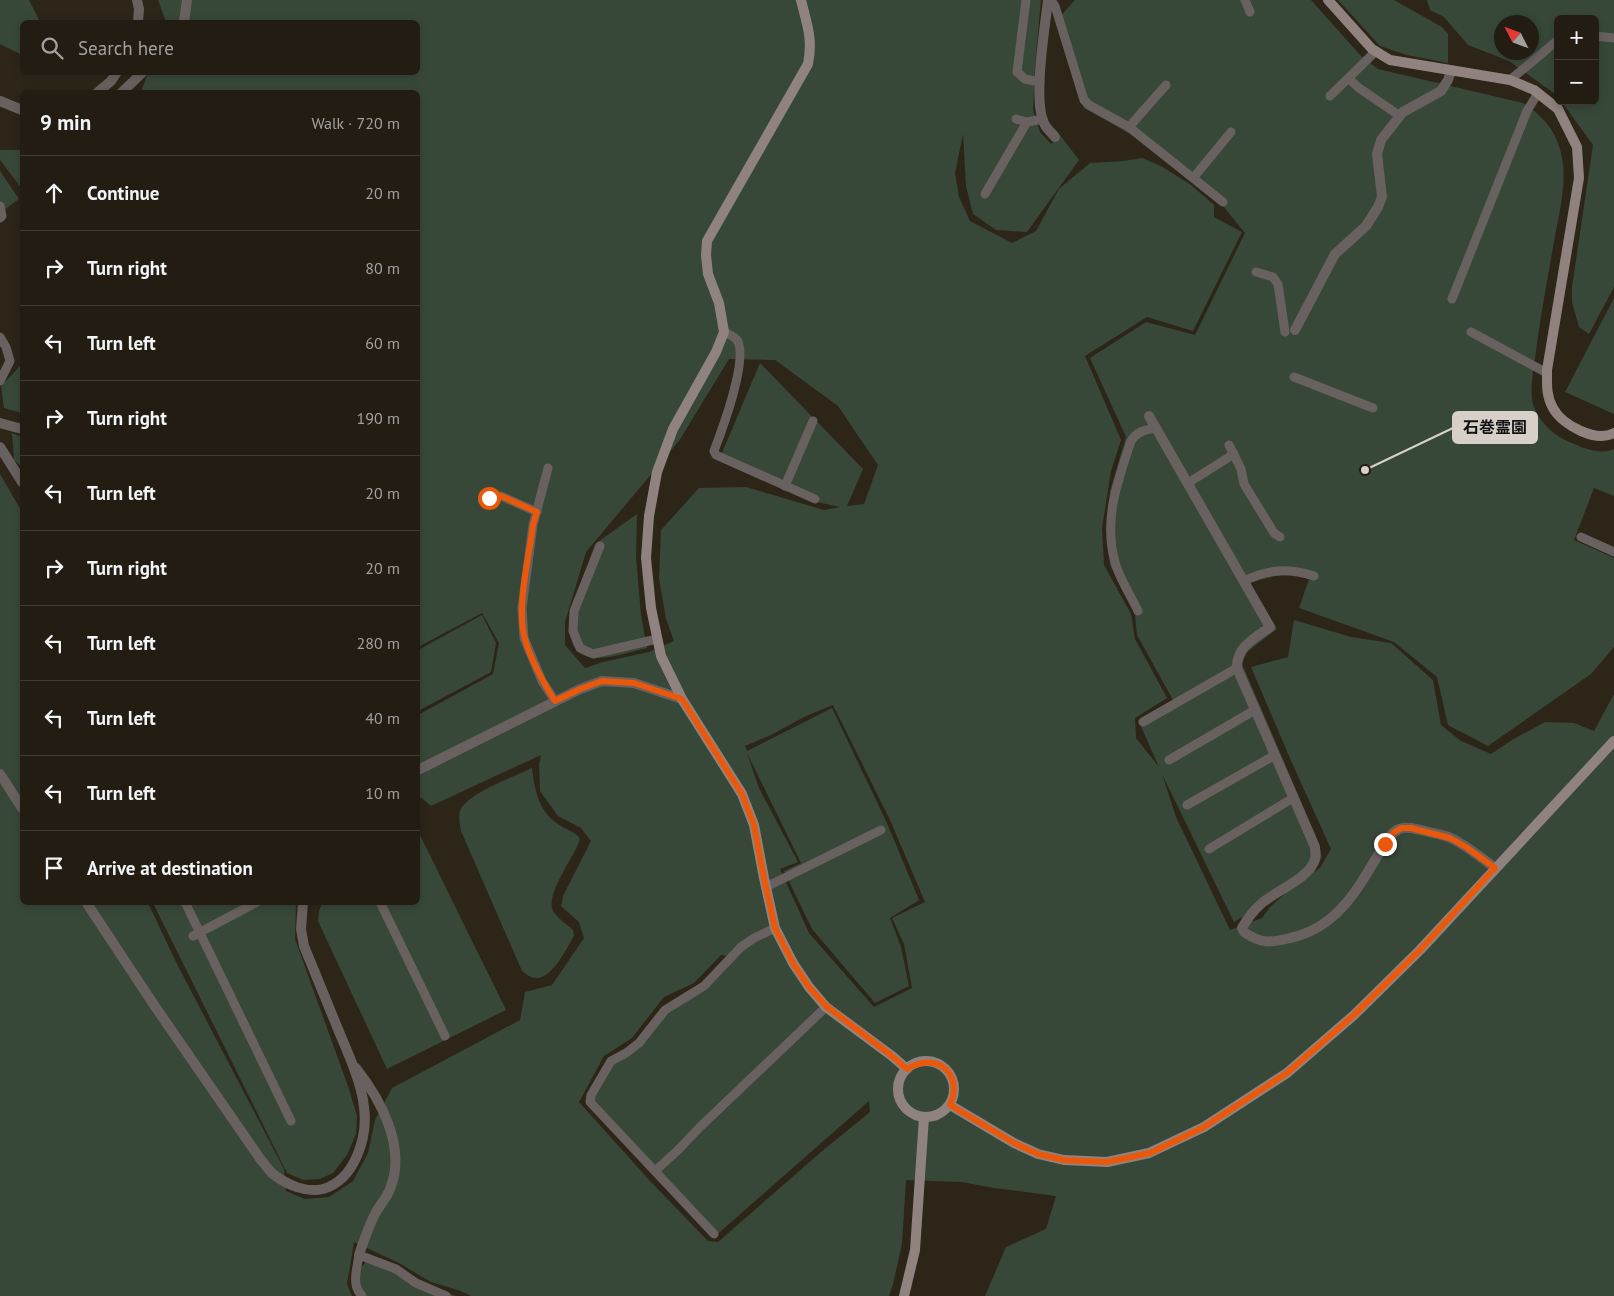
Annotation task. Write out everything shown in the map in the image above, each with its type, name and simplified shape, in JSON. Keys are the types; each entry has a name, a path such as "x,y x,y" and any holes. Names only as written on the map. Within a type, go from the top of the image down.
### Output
{"street":[{"path":"137,0 140,9 138,20"},
{"path":"184,20 187,0"},
{"path":"801,0 810,34 811,49 808,64 707,241 708,274 719,303 724,332 716,352 673,429 657,472 649,516 646,558 651,608 661,656 682,699 742,794 754,825 775,928 809,987 826,1006 907,1069"},
{"path":"1049,0 1040,82 1040,105 1045,125 1055,137"},
{"path":"1328,0 1376,51 1390,60 1510,80 1538,93 1558,109 1577,148 1579,178 1547,373 1546,391 1554,410 1570,426 1591,435 1610,435 1614,433"},
{"path":"1290,331 1335,254 1366,226 1378,207 1382,197 1377,154 1381,140 1403,112 1441,91 1451,71"},
{"path":"100,90 115,75"},
{"path":"124,90 140,75"},
{"path":"0,101 20,109"},
{"path":"1150,416 1270,627 1236,657 1237,668 1315,847 1316,858 1311,867 1304,875 1260,904 1247,919 1242,928 1244,932 1262,942 1303,936 1325,924 1344,908 1393,833 1401,828 1411,828 1450,838 1495,868"},
{"path":"0,423 20,428"},
{"path":"0,447 20,479"},
{"path":"420,769 555,701 602,681 634,683 682,699"},
{"path":"950,1105 1014,1143 1038,1154 1064,1160 1107,1162 1150,1153 1204,1127 1287,1073 1354,1015 1420,950 1614,741"},
{"path":"0,774 20,805"},
{"path":"88,905 261,1160 273,1174 304,1190 317,1190 330,1187 342,1179 361,1146 364,1107 352,1063 304,946 301,929 303,905"},
{"path":"923,1061 940,1065 952,1079 954,1096 950,1105 939,1115 924,1118 909,1112 900,1099 899,1083 907,1069 923,1061"},
{"path":"352,1063 366,1082 389,1126 397,1160 390,1190 376,1212 359,1255"},
{"path":"904,1296 915,1250 924,1118"}],"lane":[{"path":"1026,0 1017,72 1026,79 1040,82"},
{"path":"1049,0 1054,6 1084,100 1089,105 1129,127 1223,202"},
{"path":"1245,0 1250,12"},
{"path":"1599,36 1614,38"},
{"path":"1510,80 1554,43"},
{"path":"1330,96 1376,51"},
{"path":"1349,79 1358,88 1400,116"},
{"path":"1129,127 1166,86"},
{"path":"1452,299 1527,111 1538,93"},
{"path":"1016,119 1026,122 1043,119"},
{"path":"985,194 1026,122"},
{"path":"1194,177 1231,132"},
{"path":"0,206 2,216 0,218"},
{"path":"1256,272 1273,277 1278,284 1290,331"},
{"path":"724,332 736,339 740,349 739,367 732,399 714,451 716,455 815,499"},
{"path":"1470,332 1547,373"},
{"path":"0,337 6,347 10,361 0,381"},
{"path":"1294,377 1373,408"},
{"path":"785,486 813,421"},
{"path":"1138,611 1115,563 1110,526 1117,484 1131,441 1134,435 1143,430 1156,428"},
{"path":"1230,445 1241,469 1244,484 1274,533 1280,538"},
{"path":"1188,482 1234,454"},
{"path":"548,468 533,525 522,608 524,638 542,680 555,701"},
{"path":"489,498 501,496 537,512"},
{"path":"1581,537 1614,552"},
{"path":"600,546 574,611 574,631 580,648 593,654 658,638"},
{"path":"1244,581 1260,573 1279,571 1299,571 1314,576"},
{"path":"1143,722 1237,668"},
{"path":"1170,760 1255,710"},
{"path":"1187,805 1275,755"},
{"path":"1209,849 1293,798"},
{"path":"766,887 880,830"},
{"path":"186,905 196,934 291,1121"},
{"path":"196,934 251,905"},
{"path":"381,905 445,1036"},
{"path":"714,1234 590,1102 591,1095 611,1061 639,1043 665,1010 704,986 741,947 754,938 775,928"},
{"path":"655,1171 826,1006"},
{"path":"362,1296 358,1291 355,1281 359,1255 396,1269 416,1283 446,1296"}],"green space":[{"path":"0,0 29,0 39,20 20,20 20,54 0,44"},
{"path":"158,0 1041,0 1033,110 1040,132 1051,144 1060,135 1079,160 1027,232 996,230 973,214 966,186 963,134 955,173 959,197 970,221 1012,243 1036,231 1059,189 1090,163 1142,158 1161,166 1191,185 1214,205 1214,217 1242,232 1193,331 1147,317 1085,356 1121,440 1111,471 1102,528 1104,565 1131,614 1135,639 1167,698 1135,718 1136,738 1159,767 1139,722 1173,700 1137,635 1135,614 1110,565 1107,527 1110,491 1126,437 1090,358 1146,322 1195,335 1245,233 1223,206 1130,134 1084,108 1074,82 1056,21 1075,0 1311,0 1361,56 1378,69 1523,103 1542,118 1556,137 1561,153 1564,175 1533,370 1533,402 1541,420 1561,438 1594,451 1614,449 1614,496 1594,488 1574,540 1614,558 1614,647 1591,674 1488,746 1448,725 1437,677 1394,642 1299,608 1309,579 1287,575 1265,578 1250,583 1277,629 1247,652 1242,664 1318,841 1322,857 1314,872 1320,868 1331,849 1251,667 1288,657 1294,620 1351,637 1391,643 1433,680 1441,725 1461,741 1491,754 1545,722 1574,723 1594,731 1614,694 1614,1296 985,1296 1006,1247 1046,1229 1056,1196 962,1182 906,1180 902,1244 889,1296 471,1296 431,1282 397,1262 354,1242 347,1284 352,1296 0,1296 0,474 20,509 20,905 149,905 177,964 284,1169 286,1191 305,1199 329,1197 353,1181 368,1153 375,1120 392,1088 520,1020 525,992 552,985 584,938 579,922 561,906 563,896 591,841 581,828 558,816 540,791 539,765 541,755 431,806 420,797 420,714 493,674 499,643 482,613 420,646 420,90 142,90 147,75 420,75 420,20 165,20","holes":["729,359 775,360 838,406 878,465 864,504 847,506 863,469 760,363 719,460 817,502 840,507 824,510 746,487 699,488 661,530 659,578 666,619 674,641 649,652 585,668 565,645 565,622 586,552 679,441","833,705 890,820 925,902 892,918 904,944 912,988 874,1007 809,933 780,869 798,862 759,788 747,753 801,863 784,871 812,929 875,1003 909,986 901,947 890,918 919,900 887,823 832,708 747,751 745,746","1162,774 1234,922 1289,890 1270,907 1262,918 1230,930 1176,817","721,955 727,956 701,985 684,993 661,1010 640,1037 624,1050 587,1094 713,1238 869,1101 870,1112 718,1242 708,1241 651,1182 579,1102 604,1056 632,1038 664,997 694,983"]},
{"path":"1338,0 1394,0 1442,27 1448,34 1448,63 1407,55 1380,46"},
{"path":"1427,0 1614,0 1614,287 1589,334 1579,327 1572,302 1572,287 1593,145 1564,105 1599,105 1599,15 1554,15 1554,93 1506,60 1539,60 1539,15 1494,15 1494,55 1468,45 1444,17 1430,10"},
{"path":"0,150 20,150 20,186 0,160"},
{"path":"0,171 19,199 0,213"},
{"path":"1614,298 1614,414 1565,392"},
{"path":"20,366 20,412 4,408 1,386"},
{"path":"12,433 20,436 20,465 14,460"},
{"path":"637,514 636,557 641,615 647,648 603,658 582,655 575,648 571,638 570,615 595,544"},
{"path":"482,615 496,643 491,672 420,710 420,649"},
{"path":"532,768 539,801 543,808 554,821 574,833 580,839 557,885 552,903 555,914 573,930 574,936 563,955 548,974 536,978 530,977 522,971 461,831 459,818 464,804 472,798 492,786"},
{"path":"420,835 506,1010 387,1069 318,921 321,905 420,905"},
{"path":"154,905 296,905 295,939 357,1116 356,1134 347,1155 333,1173 320,1179 303,1180 287,1173"},
{"path":"371,1256 428,1285 456,1296 358,1296 352,1278"}],"place":[{"name":"石巻霊園","path":"1365,470"}],"route":[{"path":"489,498 501,496 537,512 533,525 522,608 524,638 542,680 555,701 602,681 634,683 682,699 742,794 754,825 775,928 793,963 809,987 826,1006 907,1069 923,1061 940,1065 952,1079 954,1096 950,1105 1014,1143 1038,1154 1064,1160 1107,1162 1150,1153 1204,1127 1287,1073 1354,1015 1420,950 1495,868 1450,838 1411,828 1401,828 1393,833 1385,844"}]}
